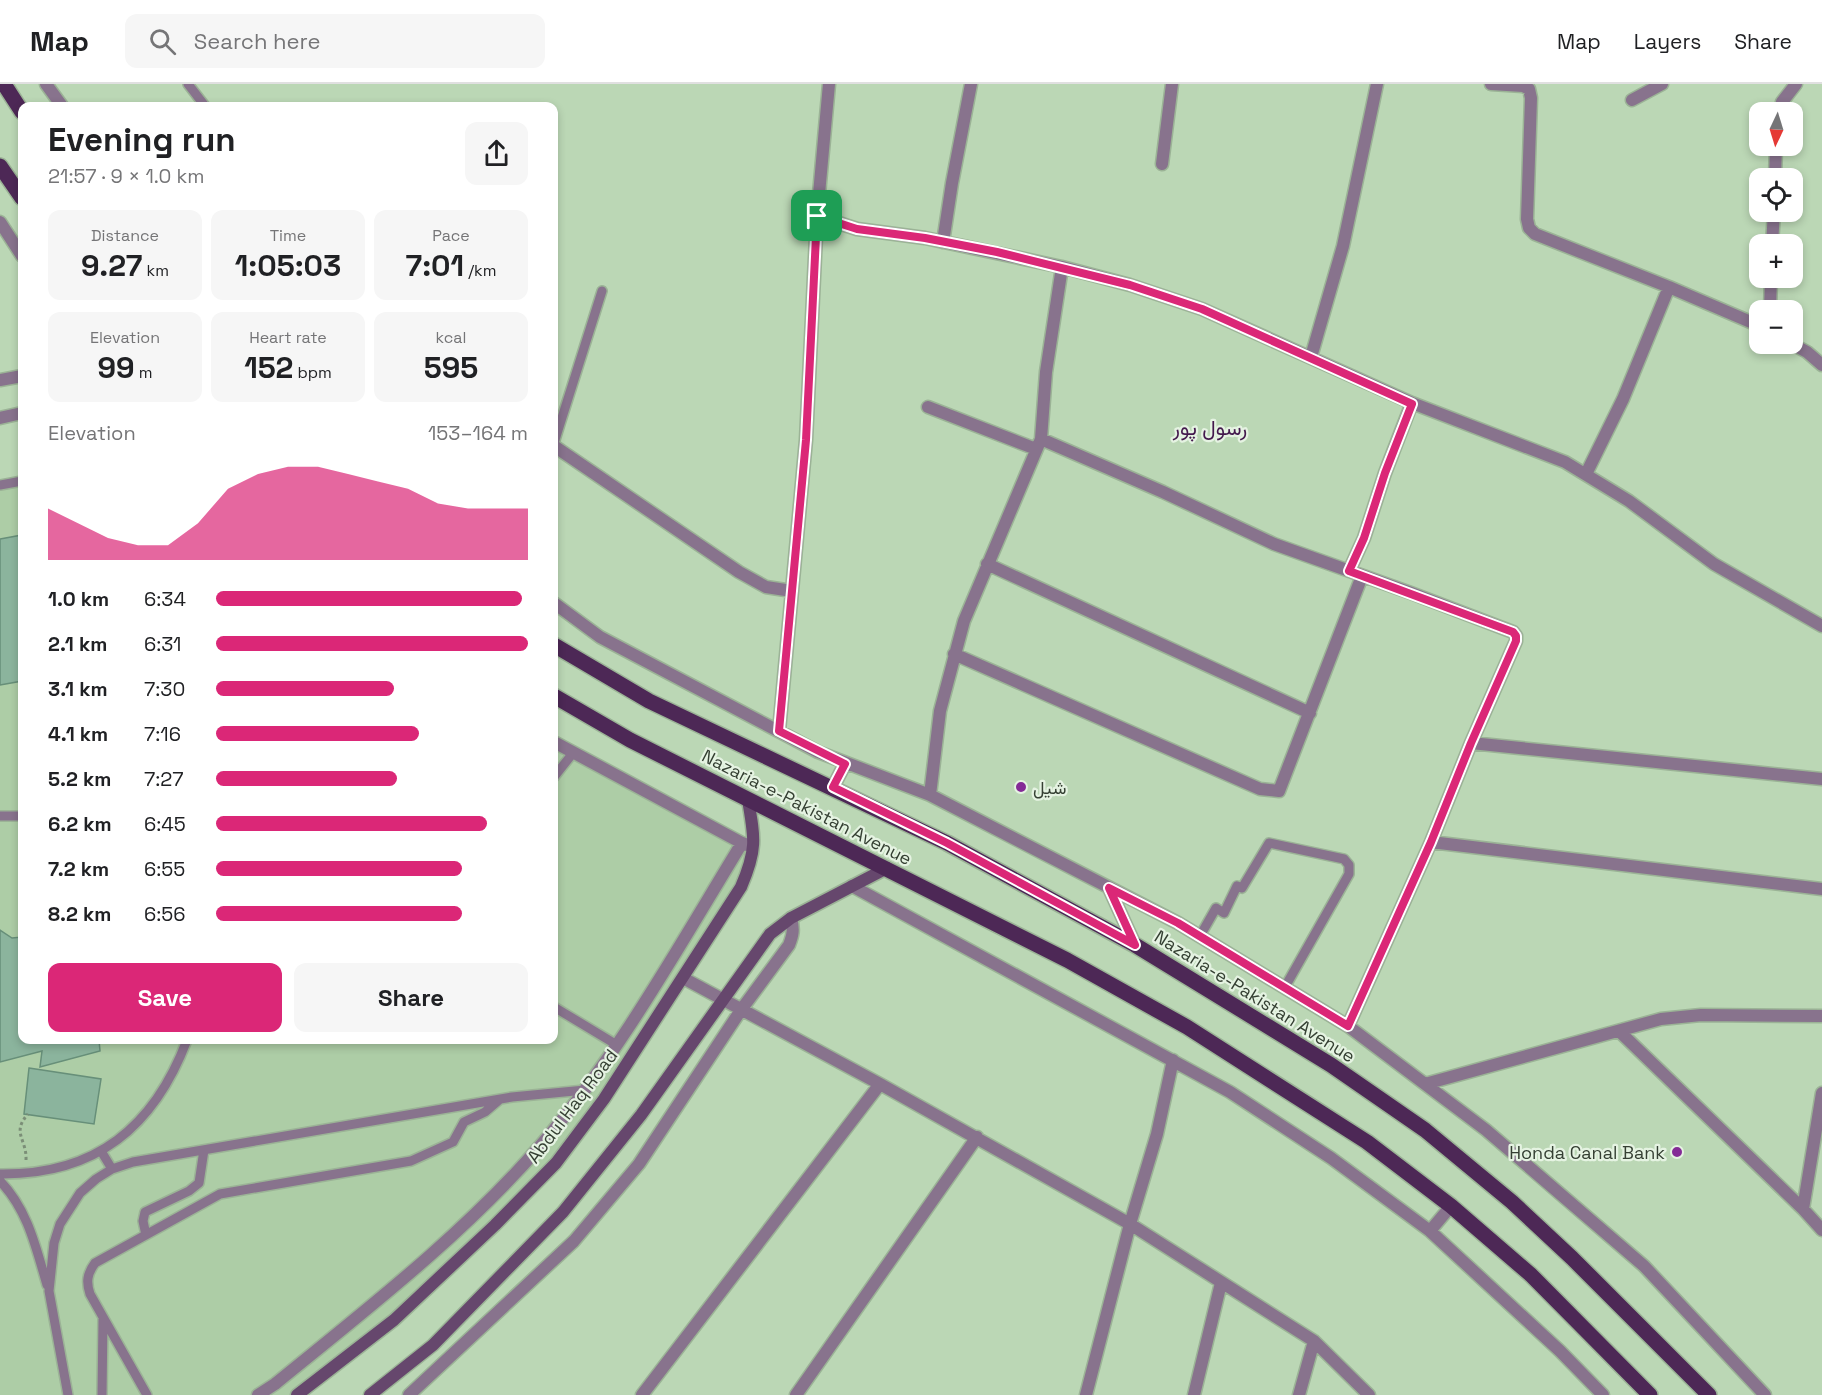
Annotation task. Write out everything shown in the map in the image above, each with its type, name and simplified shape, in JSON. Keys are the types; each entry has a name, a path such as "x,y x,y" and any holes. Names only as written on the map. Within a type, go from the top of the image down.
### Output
{"main road":[{"path":"4,84 18,106"},
{"path":"0,166 18,192"},
{"name":"Nazaria-e-Pakistan Avenue","path":"558,647 649,701 947,843 1135,945 1331,1065 1425,1130 1512,1202 1709,1395"},
{"name":"Nazaria-e-Pakistan Avenue","path":"558,698 630,740 1067,960 1187,1027 1367,1142 1451,1206 1531,1275 1650,1395"},
{"name":"Abdul Haq Road","path":"297,1395 393,1320 495,1225 556,1163 604,1099 741,887 750,867 748,800"},
{"path":"370,1395 433,1345 563,1212 641,1115 770,934 791,918 887,868"}],"street":[{"path":"46,84 59,102"},
{"path":"779,731 806,440 817,216 829,84"},
{"path":"943,242 971,84"},
{"path":"1162,164 1172,84"},
{"path":"1311,357 1343,246 1377,84"},
{"path":"1491,84 1523,86 1529,89 1531,98 1527,219 1529,228 1535,234 1669,286 1749,321"},
{"path":"1632,100 1662,84"},
{"path":"1782,102 1796,84"},
{"path":"817,216 857,229 943,242 1062,267 1130,285 1202,309 1412,404 1565,462 1629,501 1714,564 1822,626"},
{"path":"0,222 18,250"},
{"path":"930,795 939,711 964,621 1038,444 1062,267"},
{"path":"1586,474 1623,399 1669,286"},
{"path":"1803,350 1822,365"},
{"path":"0,380 18,377"},
{"path":"1349,571 1364,538 1385,473 1412,404"},
{"path":"928,407 1038,444 1163,492 1274,544 1513,632 1516,636 1516,641 1431,842 1348,1026"},
{"path":"0,418 18,414"},
{"path":"558,448 739,572 766,587 792,591"},
{"path":"987,564 1310,713"},
{"path":"954,654 1260,789 1274,792 1279,791 1286,778 1362,576"},
{"path":"558,606 600,638 779,731 845,764 930,795 1178,923 1348,1026 1485,1130 1644,1266 1765,1395"},
{"path":"1471,743 1822,779"},
{"path":"258,1395 275,1384 381,1298 483,1207 541,1144 585,1090 617,1045 748,845 558,744"},
{"path":"833,787 845,764"},
{"path":"1431,842 1822,888"},
{"path":"852,886 1230,1092 1331,1158 1430,1231 1560,1351 1603,1395"},
{"path":"1109,888 1135,945"},
{"path":"409,1395 574,1241 639,1164 741,1010 789,945 794,926 791,918"},
{"path":"683,978 977,1137 1130,1224 1314,1341 1369,1395"},
{"path":"1425,1084 1661,1019 1701,1015 1822,1016"},
{"path":"1618,1031 1822,1230"},
{"path":"617,1045 632,1056"},
{"path":"1086,1395 1130,1224 1157,1134 1173,1060"},
{"path":"642,1395 880,1084"},
{"path":"585,1090 604,1099"},
{"path":"1803,1209 1822,1093"},
{"path":"796,1395 977,1137"},
{"path":"1430,1231 1451,1206"},
{"path":"1194,1395 1221,1283"},
{"path":"1299,1395 1314,1341"}],"lane":[{"path":"188,84 201,102"},
{"path":"558,432 602,291"},
{"path":"0,485 18,482"},
{"path":"558,772 573,753"},
{"path":"0,816 18,816"},
{"path":"1200,936 1216,908 1224,913 1237,886 1242,888 1269,843 1344,859 1349,865 1349,874 1285,987"},
{"path":"558,1009 617,1045"},
{"path":"0,1174 24,1174 55,1169 101,1151 136,1124 158,1100 174,1072 185,1044"},
{"path":"49,1291 54,1243 60,1224 80,1193 112,1169 133,1162 501,1099 585,1090"},
{"path":"147,1395 87,1285 95,1263 220,1194 411,1161 453,1142 464,1122 485,1112 501,1099"},
{"path":"146,1235 143,1221 145,1212 189,1191 199,1183 204,1150"},
{"path":"101,1151 112,1169"},
{"path":"0,1181 20,1206 29,1227 49,1291 68,1395"},
{"path":"102,1395 103,1317"}],"path":[{"path":"24,1174 26,1151 19,1128 28,1114"}],"shaded area":[{"path":"18,482 18,1044 558,1044 558,744 755,846 683,978 556,1163 393,1320 290,1395 0,1395 0,485"}],"building":[{"path":"18,536 18,682 0,685 0,539"},
{"path":"0,930 12,938 18,937 18,1044 99,1044 100,1051 40,1067 42,1051 0,1062"},
{"path":"29,1068 101,1079 94,1124 24,1114"}],"place":[{"name":"شیل","path":"1021,787"},
{"name":"Honda Canal Bank","path":"1677,1152"}],"district":[{"name":"رسول پور","path":"1210,427"}],"route":[{"path":"817,216 857,229 925,238 997,252 1130,285 1202,309 1412,404 1385,473 1364,538 1349,571 1513,632 1516,641 1431,842 1348,1026 1178,923 1109,888 1135,945 947,843 833,787 845,764 779,731 806,440 817,216"}]}
